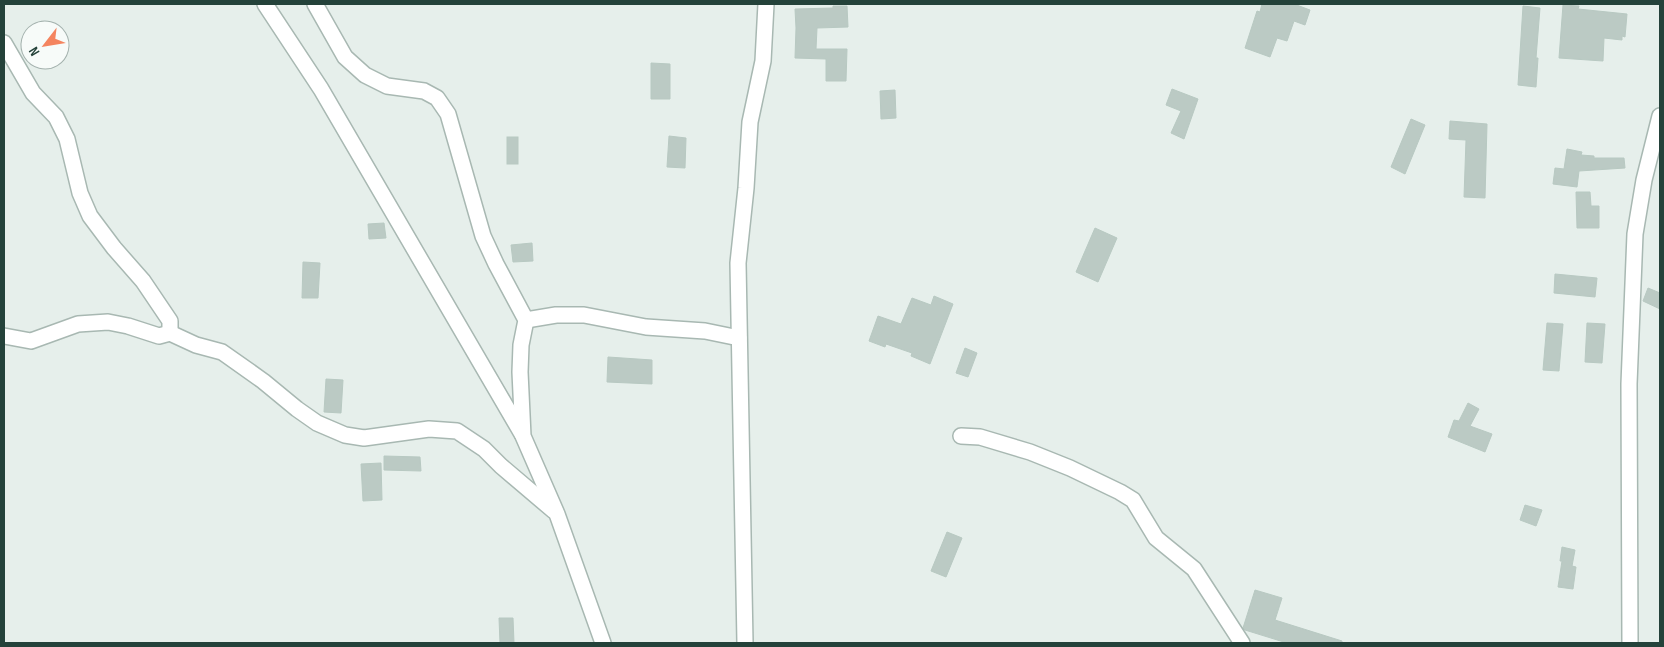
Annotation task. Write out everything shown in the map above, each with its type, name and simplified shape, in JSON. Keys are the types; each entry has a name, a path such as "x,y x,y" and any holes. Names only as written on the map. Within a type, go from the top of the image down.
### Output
{"street":[{"path":"265,4 321,90 523,436 557,514 603,643"},
{"path":"315,4 345,57 365,75 387,86 424,91 437,98 448,114 483,236 526,320 521,345 520,372 523,436"},
{"path":"745,643 738,262 746,188 750,122 763,61 766,4"},
{"path":"4,43 32,92 56,117 67,139 80,193 90,216 114,248 143,281 170,321 170,333"},
{"path":"1630,643 1629,384 1636,234 1644,180 1660,116"},
{"path":"526,320 556,315 584,314 646,327 705,331 738,338"},
{"path":"4,336 31,341 78,324 108,322 159,336 170,333 222,352 264,381 317,423 345,435 364,438 429,429 457,431 484,448 501,466 557,514"},
{"path":"961,436 980,437 1030,452 1070,468 1133,500 1156,538 1194,569 1242,643"}],"building":[{"path":"1262,4 1294,4 1310,10 1305,25 1294,21 1287,41 1277,38 1270,57 1245,48 1257,11 1260,12"},
{"path":"1563,5 1579,6 1578,9 1627,14 1625,37 1622,36 1622,40 1604,38 1603,61 1559,58"},
{"path":"833,6 847,6 848,27 817,28 816,49 847,49 846,81 826,81 826,59 795,58 795,9 833,8"},
{"path":"1523,6 1540,8 1536,87 1518,85"},
{"path":"651,63 670,64 670,99 651,99"},
{"path":"1172,89 1198,99 1184,139 1171,133 1181,111 1166,105"},
{"path":"895,90 896,118 881,119 880,91"},
{"path":"1411,119 1425,125 1405,174 1391,167"},
{"path":"1450,121 1487,124 1485,198 1464,197 1466,140 1449,139"},
{"path":"669,136 686,138 685,168 667,167"},
{"path":"507,137 518,137 518,164 507,164"},
{"path":"1567,149 1582,152 1581,155 1594,156 1594,158 1624,158 1625,168 1579,171 1577,187 1553,184 1555,168 1564,169"},
{"path":"1576,192 1590,192 1591,206 1599,206 1599,228 1577,228"},
{"path":"384,223 386,238 369,239 368,224"},
{"path":"1095,228 1117,238 1098,282 1076,272"},
{"path":"532,243 533,261 513,262 511,245"},
{"path":"303,262 320,263 318,298 302,298"},
{"path":"1555,274 1597,278 1595,297 1554,293"},
{"path":"1648,288 1660,293 1660,309 1643,301"},
{"path":"934,296 953,304 930,364 911,356 912,353 886,344 885,347 869,341 878,316 901,324 912,298 931,305"},
{"path":"1547,323 1563,324 1559,371 1543,370"},
{"path":"1587,323 1605,324 1602,363 1585,362"},
{"path":"965,348 977,353 968,377 956,373"},
{"path":"608,357 652,360 652,384 607,382"},
{"path":"326,379 343,380 341,413 324,412"},
{"path":"1468,403 1479,409 1470,426 1492,434 1485,452 1448,437 1454,420 1459,421"},
{"path":"384,456 420,457 421,471 384,470"},
{"path":"381,463 382,500 363,501 361,464"},
{"path":"1525,505 1542,510 1536,526 1520,520"},
{"path":"947,532 962,538 946,577 931,571"},
{"path":"1562,547 1575,550 1572,566 1576,567 1573,589 1558,587"},
{"path":"1255,590 1282,598 1275,620 1342,641 1342,643 1287,643 1245,630 1243,628"},
{"path":"499,618 513,618 514,643 500,643"}]}
